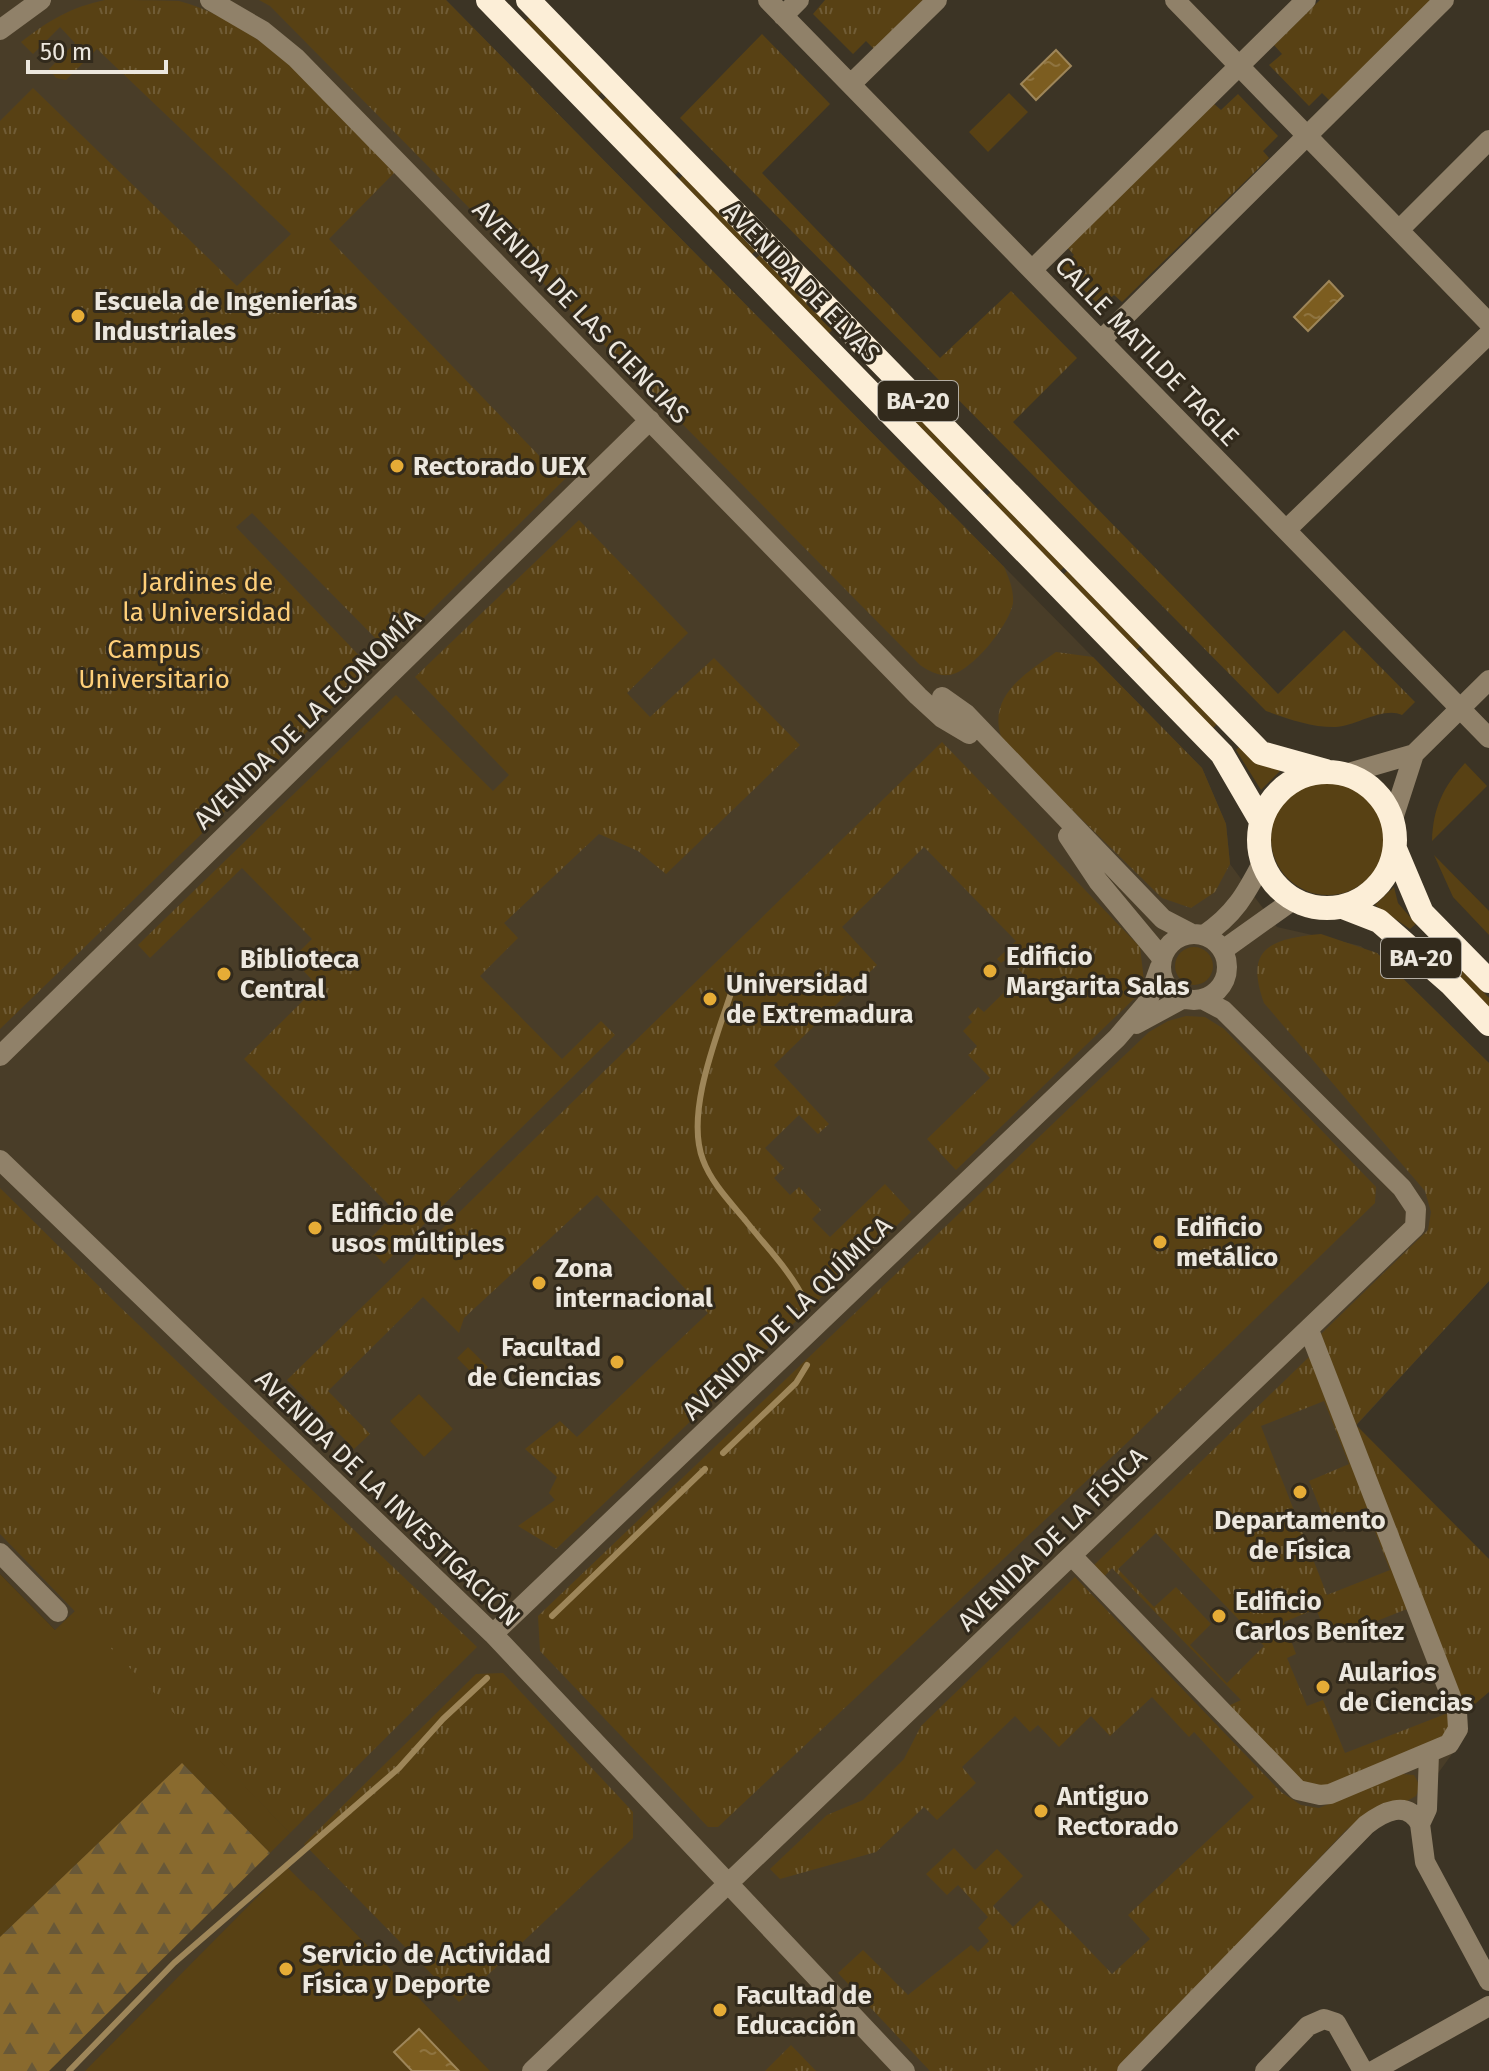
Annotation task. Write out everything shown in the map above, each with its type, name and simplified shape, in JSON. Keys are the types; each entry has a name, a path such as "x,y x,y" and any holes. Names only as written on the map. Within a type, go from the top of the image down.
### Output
{"highway":[{"name":"AVENIDA DE ELVAS","path":"488,0 1222,754 1261,821"},
{"name":"AVENIDA DE ELVAS","path":"528,0 1261,753 1335,772"},
{"path":"1261,821 1270,801 1285,785 1304,775 1335,772"},
{"name":"BA-20","path":"1335,772 1376,792 1392,822 1395,849 1422,913 1489,981"},
{"name":"BA-20","path":"1261,821 1258,835 1262,863"},
{"path":"1343,907 1362,899 1378,886 1389,869 1395,849"},
{"path":"1262,863 1280,890 1293,900"},
{"name":"BA-20","path":"1293,900 1317,908 1343,907 1379,921 1451,984 1489,1024"}],"street":[{"path":"0,30 41,0"},
{"name":"AVENIDA DE LAS CIENCIAS","path":"210,0 263,31 296,58 901,677 942,718 969,734"},
{"name":"CALLE MATILDE TAGLE","path":"768,0 1489,738"},
{"path":"783,16 799,0"},
{"path":"851,84 937,0"},
{"path":"1175,0 1489,323"},
{"path":"1032,270 1306,0"},
{"path":"1101,340 1444,0"},
{"path":"1399,230 1489,140"},
{"path":"1286,530 1489,334"},
{"name":"AVENIDA DE LA ECONOMÍA","path":"0,1056 650,420"},
{"name":"AVENIDA DE LAS CIENCIAS","path":"901,677 953,698 1163,919 1197,934"},
{"path":"1392,822 1414,754 1489,680"},
{"path":"953,698 956,715 969,734 1066,833 1084,856 1098,881 1161,962 1167,986 1193,999 1217,991 1226,976 1223,950"},
{"path":"1335,772 1414,754"},
{"path":"1161,962 1169,944 1227,919 1242,902 1262,863"},
{"path":"1223,950 1293,900"},
{"path":"1197,934 1223,950"},
{"name":"AVENIDA DE LA QUÍMICA","path":"493,1634 1117,1038 1147,1003 1161,962"},
{"name":"AVENIDA DE LA QUÍMICA","path":"1117,1038 1154,1012 1193,999"},
{"name":"AVENIDA DE LA FÍSICA","path":"532,2071 1412,1232 1417,1221 1416,1209 1402,1188 1223,1010 1193,999"},
{"name":"AVENIDA DE LA INVESTIGACIÓN","path":"0,1160 493,1634 905,2071"},
{"path":"1072,1556 1298,1790 1309,1794 1330,1794 1429,1754 1455,1737 1457,1712 1309,1330"},
{"path":"0,1553 58,1612"},
{"path":"1429,1754 1427,1809 1420,1824 1422,1850 1430,1875 1489,1981"},
{"path":"1127,2071 1366,1825 1395,1809 1410,1812 1420,1824"},
{"path":"1373,2071 1489,2006"},
{"path":"1265,2071 1308,2026 1328,2019 1339,2027 1363,2071"}],"shaded area":[{"name":"Universidad de Extremadura","path":"0,0 446,0 1202,768 1226,824 1230,864 1277,927 1361,946 1489,1063 1489,1281 1354,1428 1468,1732 1407,1816 1386,1819 1139,2071 0,2071 0,1703 55,1630 0,1574"}],"green space":[{"name":"Campus Universitario","path":"105,0 179,1 212,13 270,49 323,97 395,172 329,239 552,469 561,460 571,473 389,652 252,513 236,527 372,669 0,1029 0,121 33,88 237,286 291,234 97,49 66,80 56,78 49,69 75,43 60,27 33,54 21,42 60,16"},
{"path":"259,0 446,0 1004,567 1012,589 1013,603 1005,623 988,646 968,666 949,675 937,674 920,665 270,6"},
{"path":"825,0 924,0 874,49 866,41 853,54 813,14"},
{"path":"1320,0 1433,0 1330,101 1322,93 1309,106 1269,65 1282,54 1274,45"},
{"path":"530,17 602,92 596,98 523,23"},
{"path":"762,34 830,104 762,173 940,358 1011,291 1077,358 1013,422 1278,694 1344,630 1415,702 1402,715 1387,713 1343,726 1326,727 1266,711 680,118"},
{"path":"1009,93 1028,112 988,152 969,132"},
{"path":"1238,94 1278,136 1263,151 1269,158 1122,302 1114,295 1101,307 1061,267 1074,255 1066,246 1213,103 1221,110"},
{"path":"607,96 680,170 673,177 601,102"},
{"path":"684,174 757,249 751,255 678,180"},
{"path":"761,254 833,329 827,335 755,259"},
{"path":"914,412 987,487 981,492 909,418"},
{"path":"992,491 1065,566 1059,572 986,496"},
{"path":"579,520 688,633 627,693 650,717 714,658 800,745 666,874 638,851 599,834 504,923 518,938 480,976 562,1059 601,1021 615,1035 384,1264 365,1244 396,1212 244,1059 318,986 292,959 312,939 242,868 150,958 138,945 396,695 493,791 509,775 415,677"},
{"path":"1069,569 1142,644 1135,651 1062,576"},
{"path":"1146,647 1218,723 1211,730 1139,654"},
{"path":"1056,652 1093,657 1202,768 1226,824 1230,864 1215,892 1191,908 1162,898 1003,742 999,713 1003,700 1020,679"},
{"path":"942,742 1140,947 1144,981 1137,996 956,1170 927,1139 990,1078 968,1055 977,1046 963,1031 972,1022 968,1017 978,1007 984,1012 1023,974 1008,958 1001,963 997,959 1016,941 924,847 842,927 877,965 774,1065 829,1124 818,1134 799,1115 765,1148 784,1168 774,1178 790,1195 799,1187 821,1210 812,1219 830,1237 885,1184 911,1212 556,1549 518,1526 555,1500 549,1493 557,1477 525,1449 560,1421 577,1437 708,1313 597,1195 464,1318 459,1333 423,1297 328,1391 370,1434 354,1449 287,1380"},
{"path":"1241,745 1280,771 1261,790 1236,750"},
{"path":"1465,763 1487,786 1432,841 1434,818 1441,799"},
{"path":"1328,781 1360,790 1376,806 1385,838 1376,870 1360,886 1328,895 1296,886 1280,870 1271,838 1280,806 1296,790"},
{"path":"1434,855 1489,911 1489,935 1453,897"},
{"path":"1394,887 1398,903 1416,924 1410,929 1375,905"},
{"path":"1321,934 1377,953 1489,1063 1489,1281 1356,1425 1489,1559 1489,1692 1462,1715 1321,1334 1428,1230 1431,1212 1425,1191 1264,1003 1257,969 1266,949 1288,939"},
{"path":"1194,947 1207,953 1213,966 1207,979 1194,985 1181,979 1175,966 1181,953"},
{"path":"1443,950 1489,998 1489,1014 1435,957"},
{"path":"1186,1016 1205,1017 1224,1029 1376,1187 1375,1203 1131,1439 718,1827 708,1827 540,1651 538,1616 1149,1032 1168,1021"},
{"path":"0,1188 121,1308 477,1647 290,1833 0,1534"},
{"path":"468,1347 488,1367 477,1378 457,1358"},
{"path":"1310,1356 1450,1716 1451,1727 1442,1740 1324,1790 1302,1784 1226,1707 1241,1700 1112,1568 1102,1579 1092,1567","holes":["1324,1401 1349,1464 1309,1481 1326,1523 1366,1508 1390,1570 1327,1595 1261,1426","1156,1533 1264,1646 1227,1683 1190,1645 1211,1624 1176,1587 1154,1607 1118,1569","1316,1609 1329,1640 1407,1609 1448,1713 1345,1753 1323,1700 1307,1706 1287,1658 1296,1654 1284,1622"]},
{"path":"419,1394 453,1429 424,1457 390,1421"},
{"path":"0,1574 55,1630 76,1610 290,1833 270,1853 182,1763 0,1937"},
{"path":"1075,1577 1281,1792 1301,1805 1319,1808 1402,1774 1414,1775 1420,1786 1416,1796 1405,1802 1391,1801 1347,1829 1117,2071 930,2071 838,1973 863,1950 908,1995 971,1945 978,1952 989,1941 978,1928 988,1917 958,1885 947,1895 926,1874 954,1848 975,1870 997,1849 1023,1876 993,1906 1013,1927 1041,1900 1112,1974 1150,1939 1128,1915 1254,1797 1194,1732 1189,1737 1152,1697 1110,1736 1091,1716 1059,1747 1038,1725 1030,1732 1015,1716 962,1767 976,1783 937,1820 924,1807 876,1852 780,1879 770,1869 827,1815 863,1800 904,1759 921,1726"},
{"path":"503,1673 633,1812 633,1838 459,2002 304,1844 476,1674"},
{"path":"182,1763 270,1853 49,2071 0,2071 0,1937"},
{"name":"Servicio de Actividad Física y Deporte","path":"287,1867 313,1890 490,2071 85,2071"},
{"path":"791,2045 816,2071 765,2071"}],"water":[{"path":"1056,50 1071,66 1036,100 1021,84"},
{"path":"1329,281 1343,296 1308,331 1294,317"},
{"path":"419,2029 459,2071 412,2071 394,2052"}],"waterway":[{"path":"735,981 706,1070 698,1118 698,1140 706,1168 716,1184 785,1270 806,1303"},
{"path":"723,1453 796,1383 807,1365"},
{"path":"552,1616 705,1469"},
{"path":"69,2071 174,1963 399,1768 443,1719 487,1678"}],"place":[{"name":"Escuela de Ingenierías Industriales","path":"78,316"},
{"name":"Rectorado UEX","path":"397,466"},
{"name":"Edificio Margarita Salas","path":"990,971"},
{"name":"Biblioteca Central","path":"224,974"},
{"name":"Universidad de Extremadura","path":"710,999"},
{"name":"Edificio de usos múltiples","path":"315,1228"},
{"name":"Edificio metálico","path":"1160,1242"},
{"name":"Zona internacional","path":"539,1283"},
{"name":"Facultad de Ciencias","path":"617,1362"},
{"name":"Departamento de Física","path":"1300,1492"},
{"name":"Edificio Carlos Benítez","path":"1219,1616"},
{"name":"Aularios de Ciencias","path":"1323,1687"},
{"name":"Antiguo Rectorado","path":"1041,1811"},
{"name":"Servicio de Actividad Física y Deporte","path":"286,1969"},
{"name":"Facultad de Educación","path":"720,2010"}],"park label":[{"name":"Jardines de la Universidad","path":"207,597"}]}
